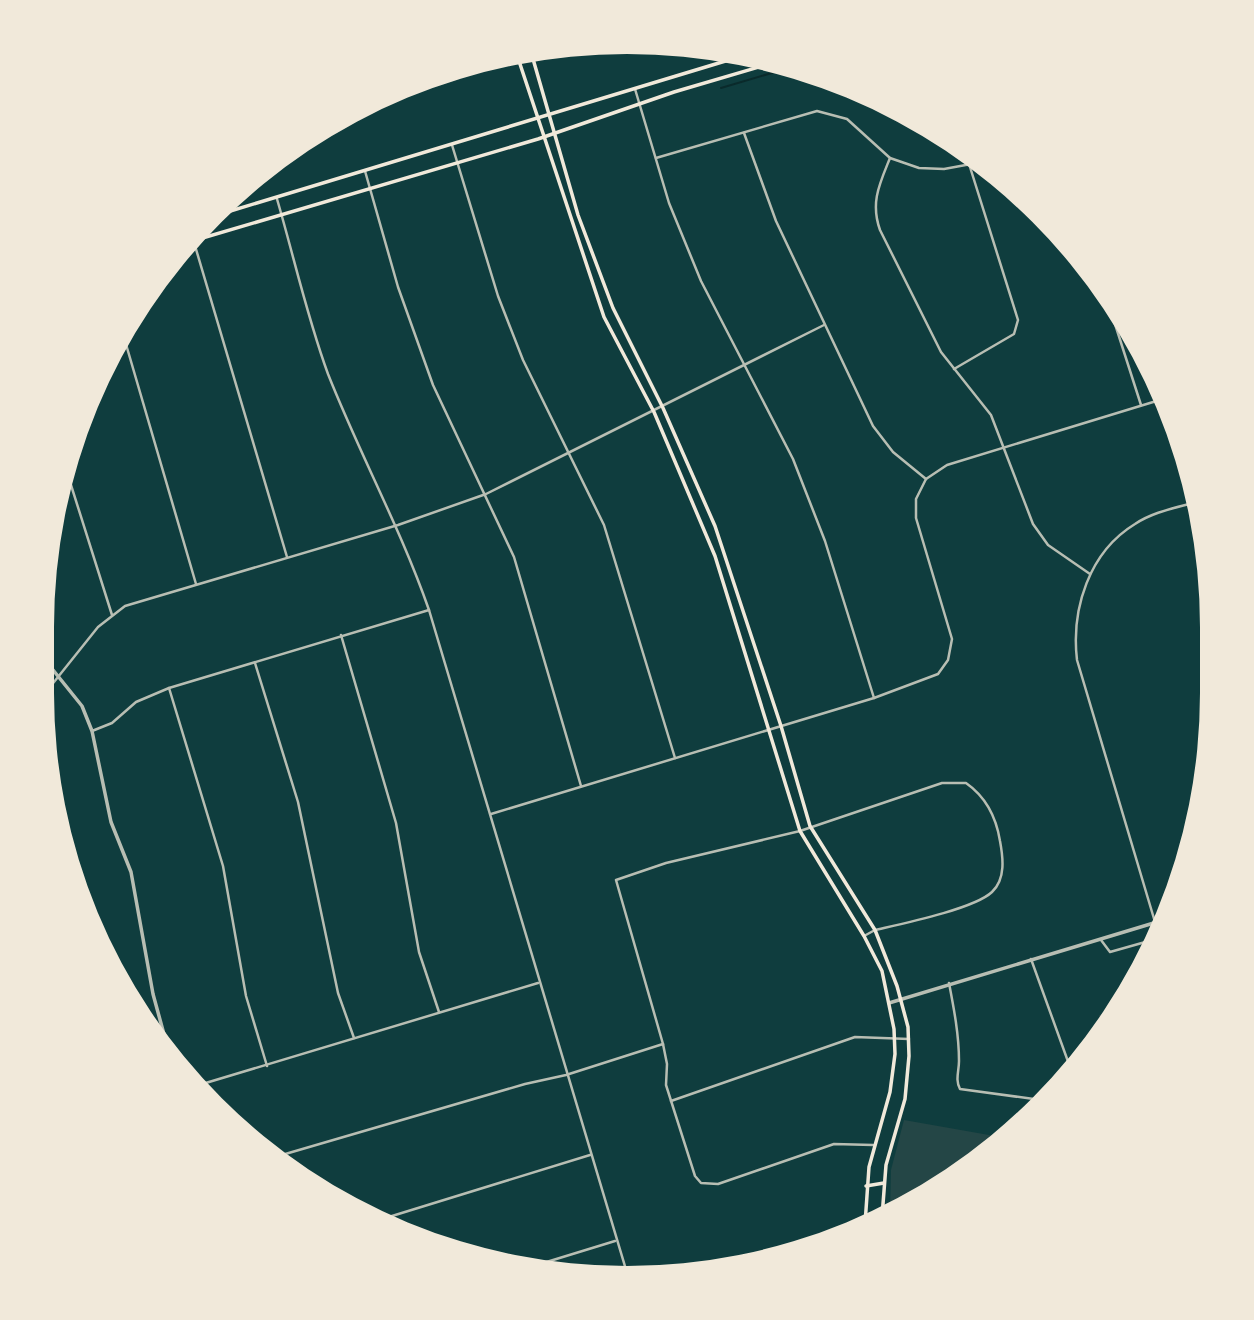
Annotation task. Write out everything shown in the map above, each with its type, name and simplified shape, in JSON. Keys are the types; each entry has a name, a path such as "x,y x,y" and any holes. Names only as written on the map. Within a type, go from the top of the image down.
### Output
{"main road":[{"path":"534,62 580,222 612,308 663,408 715,526 781,726 810,826 875,930 901,999 909,1039 905,1100 888,1154 883,1206"},
{"path":"234,211 722,62"},
{"path":"520,64 571,225 604,317 654,412 715,555 800,831 864,936 882,971 894,1038 890,1092 873,1145 865,1214"},
{"path":"208,236 555,133 754,69"},
{"path":"571,225 580,222"},
{"path":"824,874 835,869"},
{"path":"866,1186 884,1183"}],"street":[{"path":"635,89 669,203 701,281 793,459 817,518 874,698"},
{"path":"656,158 817,111 826,111 847,119 891,158 919,168 967,166"},
{"path":"744,133 776,220 878,435 906,465 926,479"},
{"path":"452,145 498,296 523,360 604,525 675,758"},
{"path":"891,158 876,193 876,218 941,352 991,415 1033,524 1048,545 1090,574"},
{"path":"954,369 1014,334 1018,320 971,170"},
{"path":"365,171 413,331 433,385 514,557 581,786"},
{"path":"276,199 310,322 328,372 351,431 397,525 429,610 624,1266"},
{"path":"195,250 287,557"},
{"path":"54,681 112,615 125,606 397,525 486,494 663,408 824,325"},
{"path":"1118,333 1141,405"},
{"path":"127,348 196,584"},
{"path":"491,814 874,698 938,674 946,665 952,639 915,512 918,494 926,479 947,465 1153,402"},
{"path":"72,488 112,615"},
{"path":"1154,917 1077,660 1075,624 1080,598 1090,574 1115,537 1136,522 1186,505"},
{"path":"92,731 111,723 136,702 169,688 429,610"},
{"path":"341,635 396,823 419,952 439,1012"},
{"path":"255,663 298,802 338,993 354,1038"},
{"path":"54,671 82,706 92,731 111,822 131,872 153,994 162,1026"},
{"path":"169,688 223,866 246,996 267,1066"},
{"path":"864,936 875,930 962,907 992,892 1000,881 1003,856 999,833 986,800 966,783 955,780 800,831 666,863 616,880 634,932 663,1044 667,1064 666,1085 695,1176 701,1183 718,1184 834,1144 873,1145"},
{"path":"888,1003 1151,923"},
{"path":"1100,938 1110,952 1142,943"},
{"path":"1031,958 1067,1059"},
{"path":"207,1083 540,983"},
{"path":"949,983 957,1024 960,1063 957,1084 960,1089 1031,1099"},
{"path":"671,1101 855,1037 909,1039"},
{"path":"287,1153 525,1084 566,1075 663,1044"},
{"path":"393,1216 590,1155"},
{"path":"550,1261 615,1240"}],"shaded area":[{"path":"904,1120 991,1135 945,1169 890,1201 891,1170"}],"waterway":[{"path":"721,88 771,73"}]}
